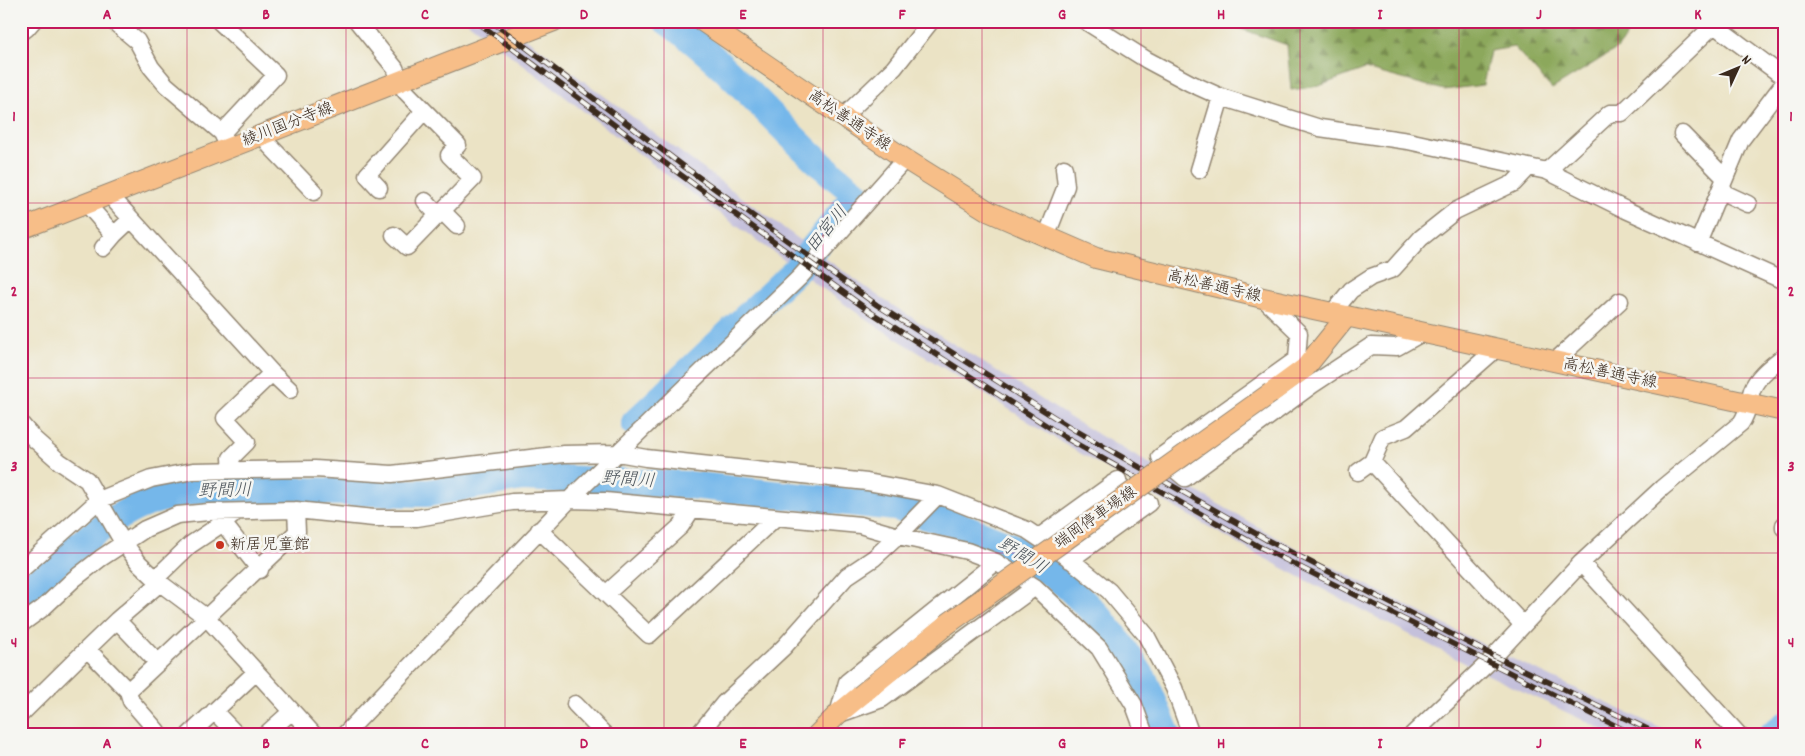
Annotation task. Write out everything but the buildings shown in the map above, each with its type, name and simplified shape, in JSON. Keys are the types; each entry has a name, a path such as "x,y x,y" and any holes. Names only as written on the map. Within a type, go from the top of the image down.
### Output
{"main road":[{"name":"綾川国分寺線","path":"21,229 111,194 225,140 264,134 554,21"},
{"name":"高松善通寺線","path":"702,21 905,159 990,212 1096,258 1128,268 1784,411"},
{"name":"端岡停車場線","path":"816,735 838,714 946,625 1305,368 1340,315"}],"street":[{"path":"113,21 137,41 151,68 166,85 225,140 276,75 220,21"},
{"path":"357,21 395,68 405,91 458,145 449,155 473,179 407,247 394,235"},
{"path":"844,117 894,68 930,21"},
{"path":"1085,21 1147,60 1190,83 1221,96 1320,128 1408,141 1547,171 1698,243 1784,281"},
{"path":"1547,171 1610,113 1622,114 1719,23 1784,77"},
{"path":"1698,243 1741,140 1784,83"},
{"path":"1199,170 1221,96"},
{"path":"379,188 367,175 424,111"},
{"path":"264,134 270,146 314,192"},
{"path":"1682,134 1723,184 1748,204"},
{"path":"344,735 539,530 800,277 905,159"},
{"path":"1340,315 1351,290 1371,277 1393,269 1421,238 1455,211 1514,183 1529,167"},
{"path":"1046,237 1066,186 1064,168"},
{"path":"111,194 131,219 272,373 290,390"},
{"path":"424,201 457,226"},
{"path":"87,204 114,235"},
{"path":"102,248 131,219"},
{"path":"1263,298 1299,333 1297,358 1160,457 1185,478 1312,385 1371,346 1397,347 1422,333"},
{"path":"1554,362 1620,301"},
{"path":"1496,349 1406,428 1383,437 1365,467 1523,625"},
{"path":"1412,735 1488,663 1581,563 1668,483 1741,423 1748,414 1751,392 1756,382 1784,356"},
{"path":"232,469 231,458 247,442 225,418 272,373"},
{"path":"21,424 34,440 60,462 87,480 123,541 157,581 208,618 314,735"},
{"path":"21,570 101,503 150,479 193,470 314,469 392,474 523,457 616,455 867,482 937,496 1039,537 1070,560 1109,591 1146,635 1174,688 1191,735"},
{"path":"1039,537 1116,481 1149,504 1070,560"},
{"path":"698,735 724,703 784,647 847,576 874,558 937,496"},
{"path":"21,624 123,541 177,515 296,510 374,518 417,518 512,502 572,498 860,525 968,551 996,562 1035,587 1098,648 1134,705 1145,735"},
{"path":"606,594 681,526 692,509"},
{"path":"128,691 260,570 298,532 296,510"},
{"path":"21,714 157,581 190,545 238,512"},
{"path":"539,530 649,635 775,518"},
{"path":"224,523 260,570"},
{"path":"838,714 847,682 996,562"},
{"path":"1581,563 1739,735"},
{"path":"838,714 882,699 1035,587"},
{"path":"117,620 158,663"},
{"path":"87,649 128,691 131,701 157,733"},
{"path":"189,735 256,672"},
{"path":"575,704 604,735"},
{"path":"214,711 237,735"},
{"path":"264,735 292,711"}],"shaded area":[{"path":"466,21 502,21 811,248 808,252 812,255 815,251 881,298 1077,422 1272,535 1373,588 1498,652 1675,735 1614,735 1480,671 1362,610 1251,551 1064,444 867,320 798,271 801,267 798,265 795,268 676,182"}],"green space":[{"path":"1219,21 1636,21 1618,48 1552,89 1514,47 1490,51 1483,85 1444,90 1365,69 1319,86 1291,90 1287,45"}],"waterway":[{"name":"田宮川","path":"635,423 796,270 857,194 808,152 693,40 667,21"},
{"name":"野間川","path":"21,594 86,539 114,519 156,500 203,490 428,493 522,477 689,485 895,507 958,525 1010,546 1065,584 1099,617 1121,645 1144,680 1167,735"},
{"path":"1772,735 1784,726"}],"railway":[{"path":"476,21 681,175 872,313 1066,438 1258,546 1634,735"},
{"path":"491,21 686,168 877,305 1073,429 1267,540 1494,656 1660,735"}],"place":[{"name":"新居児童館","path":"220,545"}]}
